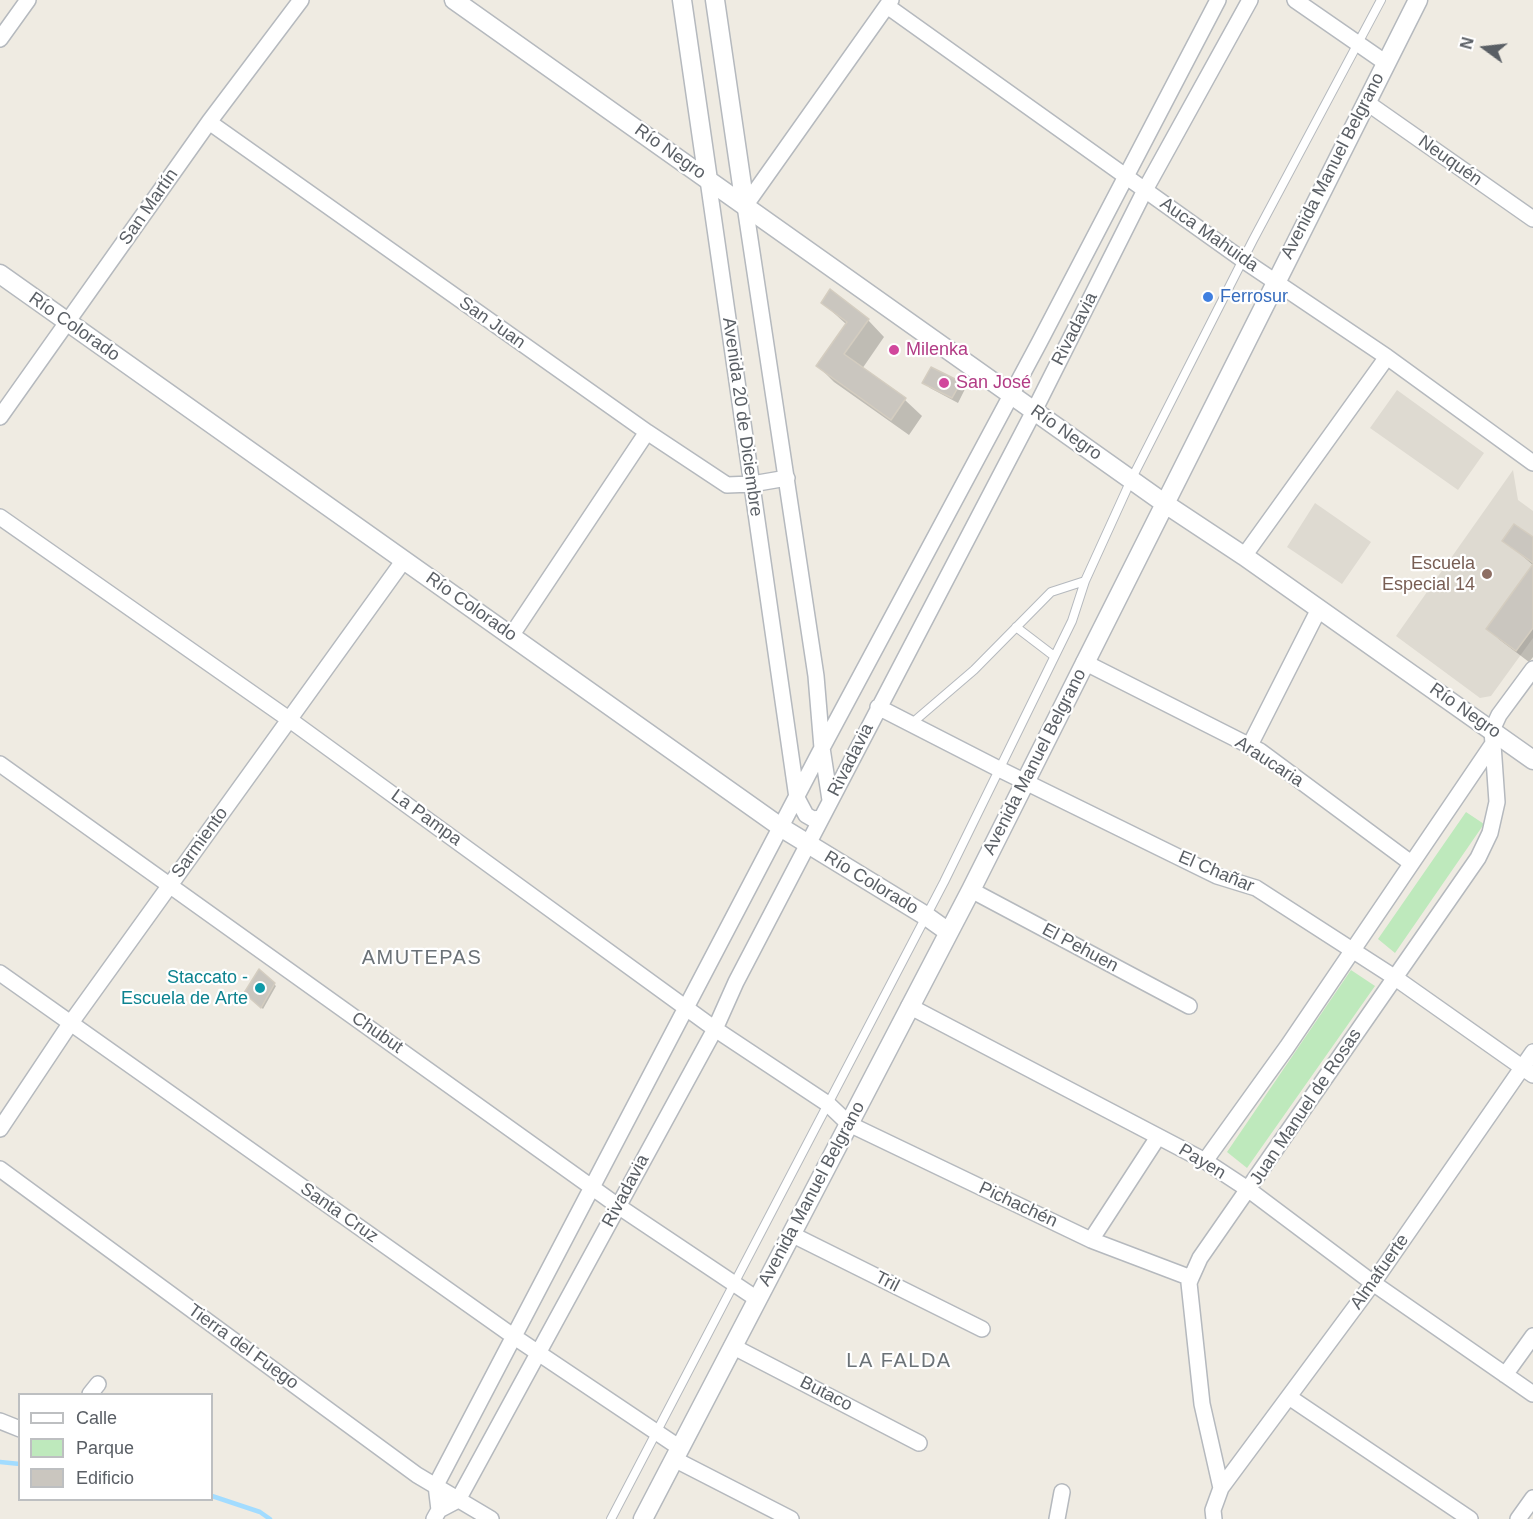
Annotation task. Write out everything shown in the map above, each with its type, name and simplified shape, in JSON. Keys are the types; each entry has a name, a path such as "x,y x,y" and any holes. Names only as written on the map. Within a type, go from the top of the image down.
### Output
{"street":[{"path":"0,39 27,0"},
{"name":"San Martín","path":"0,417 209,122 301,0"},
{"name":"Río Negro","path":"454,0 1131,480 1244,556 1492,738 1533,760"},
{"name":"Avenida 20 de Diciembre","path":"682,0 797,798"},
{"name":"Avenida 20 de Diciembre","path":"715,0 816,676 822,748 830,800"},
{"name":"Rivadavia","path":"436,1485 822,748 1218,0"},
{"name":"Rivadavia","path":"458,1500 715,1029 736,982 1034,411 1145,190 1250,0"},
{"path":"1295,0 1386,63"},
{"name":"Avenida Manuel Belgrano","path":"643,1519 971,890 1418,0"},
{"path":"745,206 889,3"},
{"name":"Auca Mahuida","path":"889,3 1126,177 1243,260 1387,357 1533,463"},
{"name":"Neuquén","path":"1366,102 1533,219"},
{"name":"San Juan","path":"209,122 646,432 727,485 752,484 787,478"},
{"name":"Río Colorado","path":"0,274 782,828 926,916 948,932"},
{"path":"1244,556 1387,357"},
{"path":"511,636 646,432"},
{"name":"La Pampa","path":"0,517 290,720 715,1029 828,1104 849,1124"},
{"name":"Sarmiento","path":"0,1129 70,1024 404,560"},
{"path":"1249,747 1318,609"},
{"name":"Araucaria","path":"1084,663 1260,752 1411,863"},
{"path":"1205,1161 1411,863 1492,738 1499,715 1533,669"},
{"name":"El Chañar","path":"878,707 1217,876 1256,888 1394,977 1528,1071"},
{"name":"Juan Manuel de Rosas","path":"1221,1488 1202,1404 1189,1283 1200,1258 1478,858 1490,833 1497,802 1492,738"},
{"name":"Chubut","path":"0,764 618,1206 757,1299"},
{"path":"797,798 806,815 813,819 821,818"},
{"name":"El Pehuen","path":"971,890 1190,1006"},
{"name":"Santa Cruz","path":"0,974 513,1336 657,1432 677,1454 791,1519"},
{"name":"Payen","path":"909,1006 1205,1161 1249,1190 1373,1283 1504,1375 1532,1391"},
{"name":"Almafuerte","path":"1221,1488 1528,1071 1533,1052"},
{"name":"Pichachén","path":"849,1124 1091,1240 1191,1278"},
{"path":"1091,1240 1158,1137"},
{"name":"Tierra del Fuego","path":"0,1169 417,1475 491,1519"},
{"name":"Tril","path":"792,1234 982,1329"},
{"path":"1504,1375 1533,1336"},
{"name":"Butaco","path":"732,1346 920,1443"},
{"path":"1289,1397 1470,1519"},
{"path":"0,1421 18,1428"},
{"path":"436,1485 437,1515"},
{"path":"1214,1519 1213,1510 1221,1488"},
{"path":"1057,1519 1062,1492"},
{"path":"1518,1519 1533,1498"},
{"path":"437,1515 458,1500"}],"lane":[{"path":"611,1519 926,916 1072,621 1085,581 1131,480 1243,260 1381,0"},
{"path":"911,724 974,670 1051,592 1085,581"},
{"path":"1016,627 1054,656"}],"shaded area":[{"path":"1397,390 1484,453 1458,490 1370,428"},
{"name":"Escuela Especial 14","path":"1513,470 1518,500 1533,511 1533,638 1491,696 1480,698 1396,636"},
{"path":"1315,503 1371,542 1342,584 1287,547"}],"green space":[{"path":"1466,812 1484,824 1395,953 1378,939"},
{"path":"1351,970 1375,986 1247,1168 1227,1152"}],"building":[{"path":"830,289 869,319 844,354 906,398 891,420 816,366 847,322 821,303"},
{"path":"931,367 961,382 952,398 922,383"},
{"path":"1514,524 1533,537 1533,563 1502,541"},
{"path":"1533,564 1533,628 1516,651 1486,629"},
{"name":"Staccato - Escuela de Arte","path":"259,969 275,983 261,1008 244,993"}],"waterway":[{"path":"0,1462 18,1464"},
{"path":"213,1496 260,1512 270,1519"}],"place":[{"name":"Ferrosur","path":"1208,297"},
{"name":"Milenka","path":"894,350"},
{"name":"San José","path":"944,383"},
{"name":"Escuela Especial 14","path":"1487,574"},
{"name":"Staccato - Escuela de Arte","path":"260,988"}],"district":[{"name":"AMUTEPAS","path":"422,958"},
{"name":"LA FALDA","path":"899,1361"}]}
